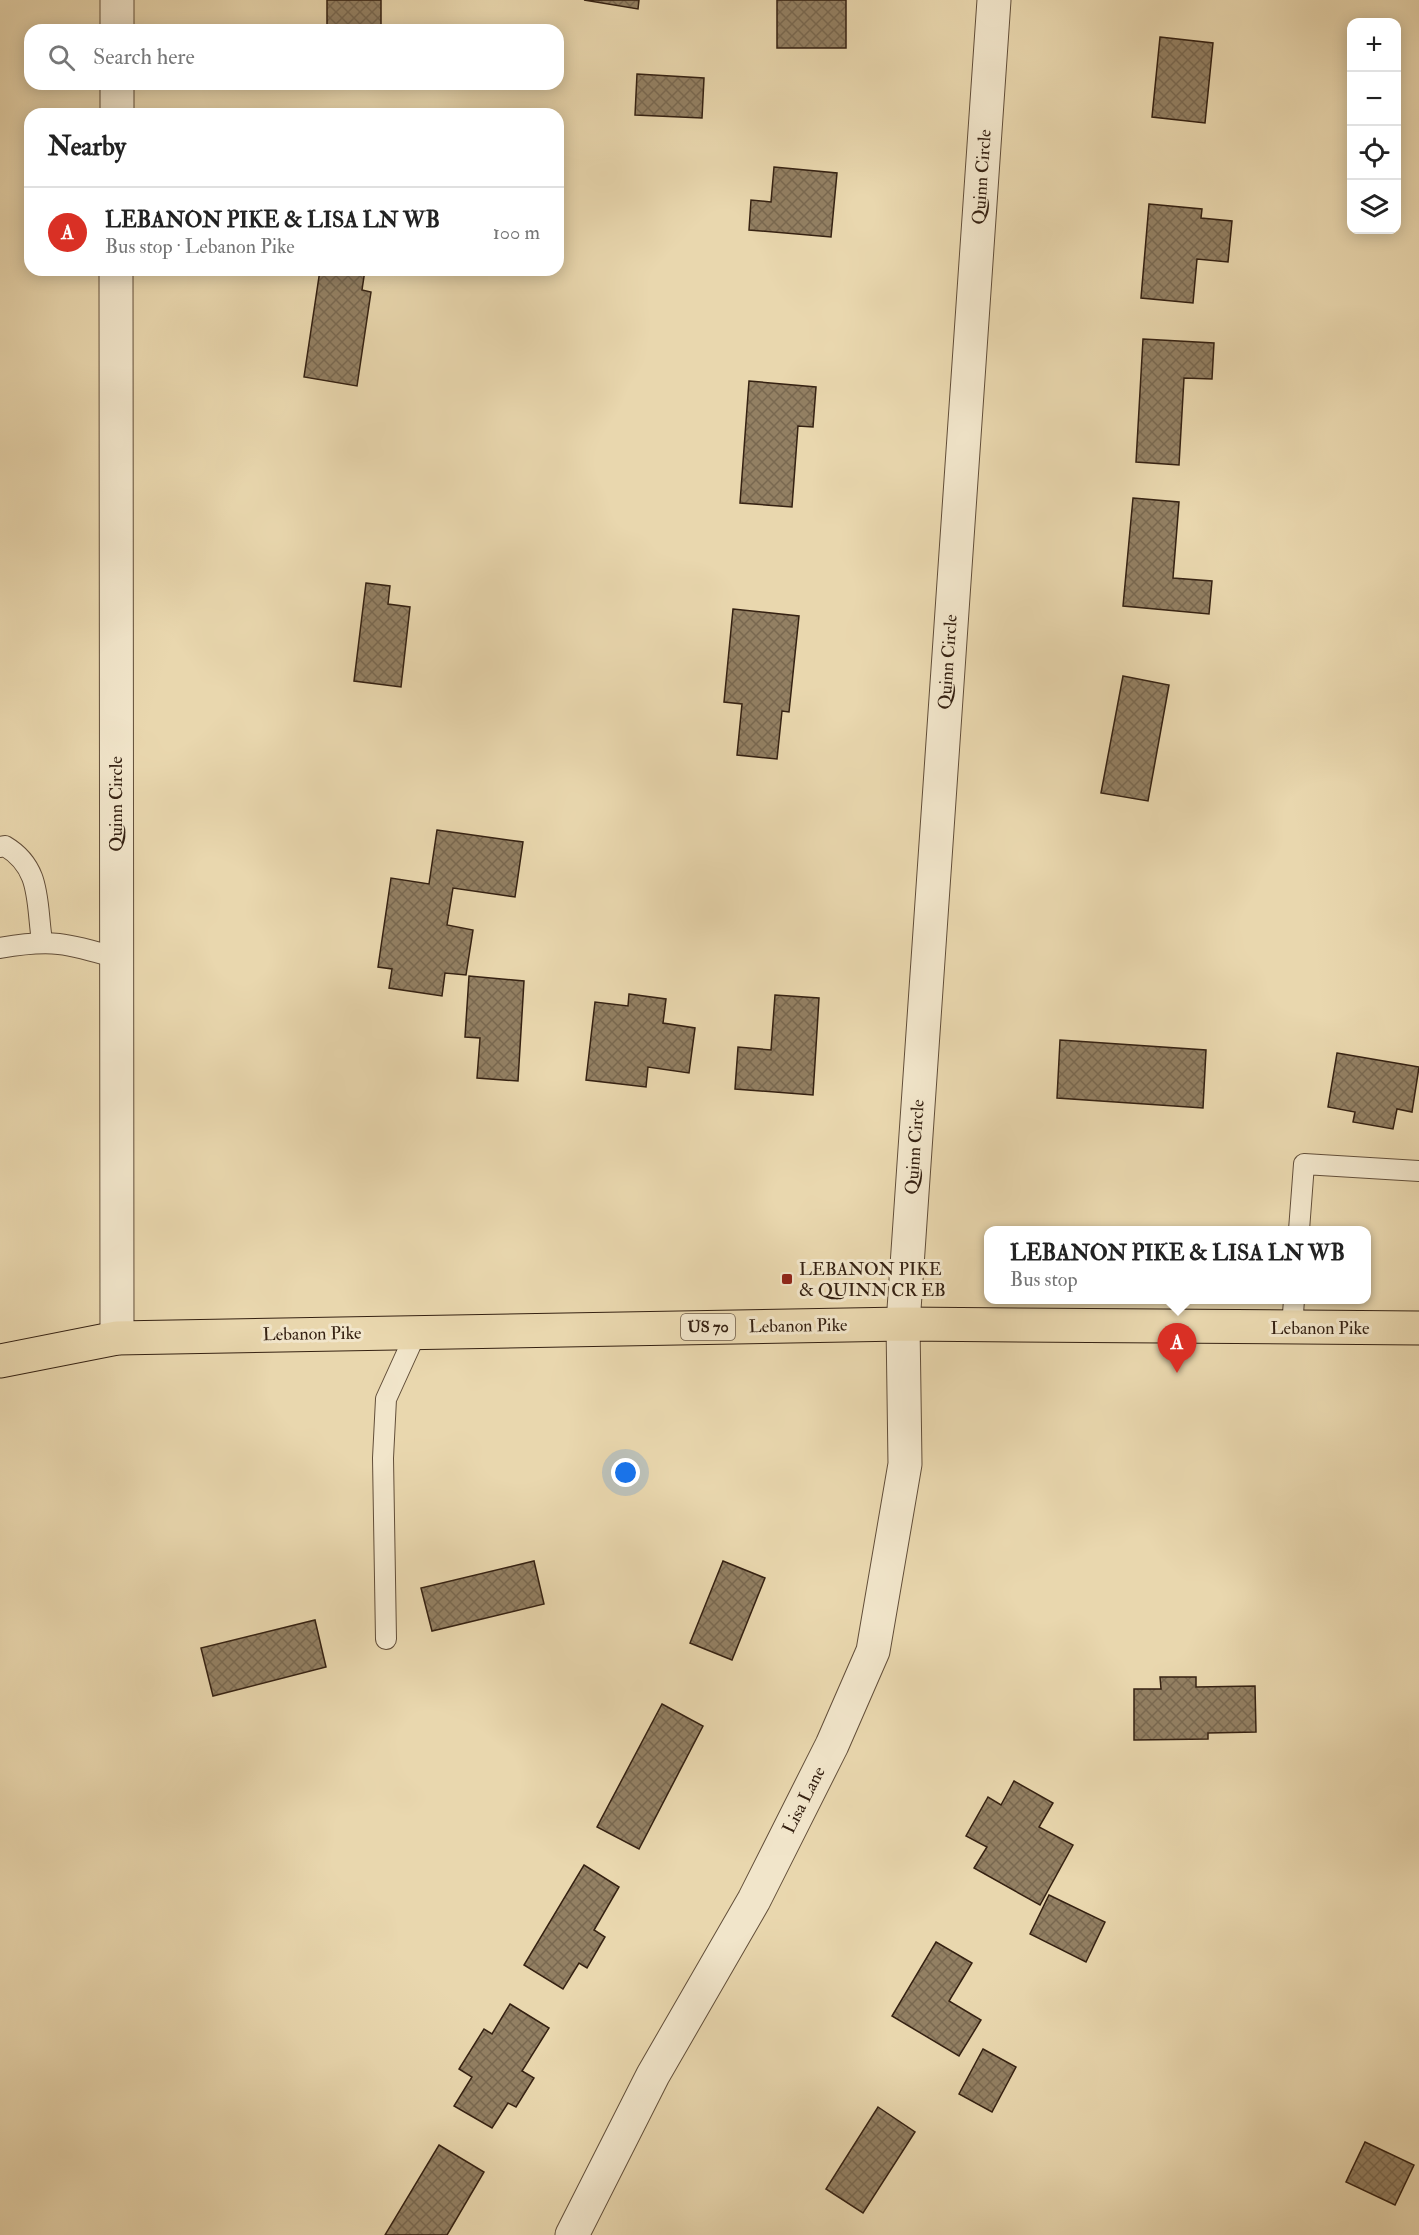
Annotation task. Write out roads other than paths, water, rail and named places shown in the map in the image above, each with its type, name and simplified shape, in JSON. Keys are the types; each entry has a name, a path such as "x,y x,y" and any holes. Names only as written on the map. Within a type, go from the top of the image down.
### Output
{"main road":[{"name":"Lebanon Pike","path":"0,1361 117,1338 903,1324 1293,1313 1419,1329"}],"street":[{"path":"117,0 117,24"},
{"name":"Quinn Circle","path":"903,1324 994,0"},
{"path":"117,90 117,108"},
{"name":"Quinn Circle","path":"116,276 117,1338"},
{"name":"Lisa Lane","path":"572,2235 653,2074 754,1900 832,1745 873,1651 906,1464 903,1324"}],"lane":[{"path":"0,847 4,846 20,855 32,872 42,941"},
{"path":"0,948 42,941 70,944 117,958"},
{"path":"1299,1226 1304,1164 1419,1171"},
{"path":"386,1639 383,1458 386,1399 416,1333"}],"place":[{"name":"LEBANON PIKE & QUINN CR EB","path":"787,1279"},
{"name":"LEBANON PIKE & LISA LN WB","path":"1177,1373"}]}
